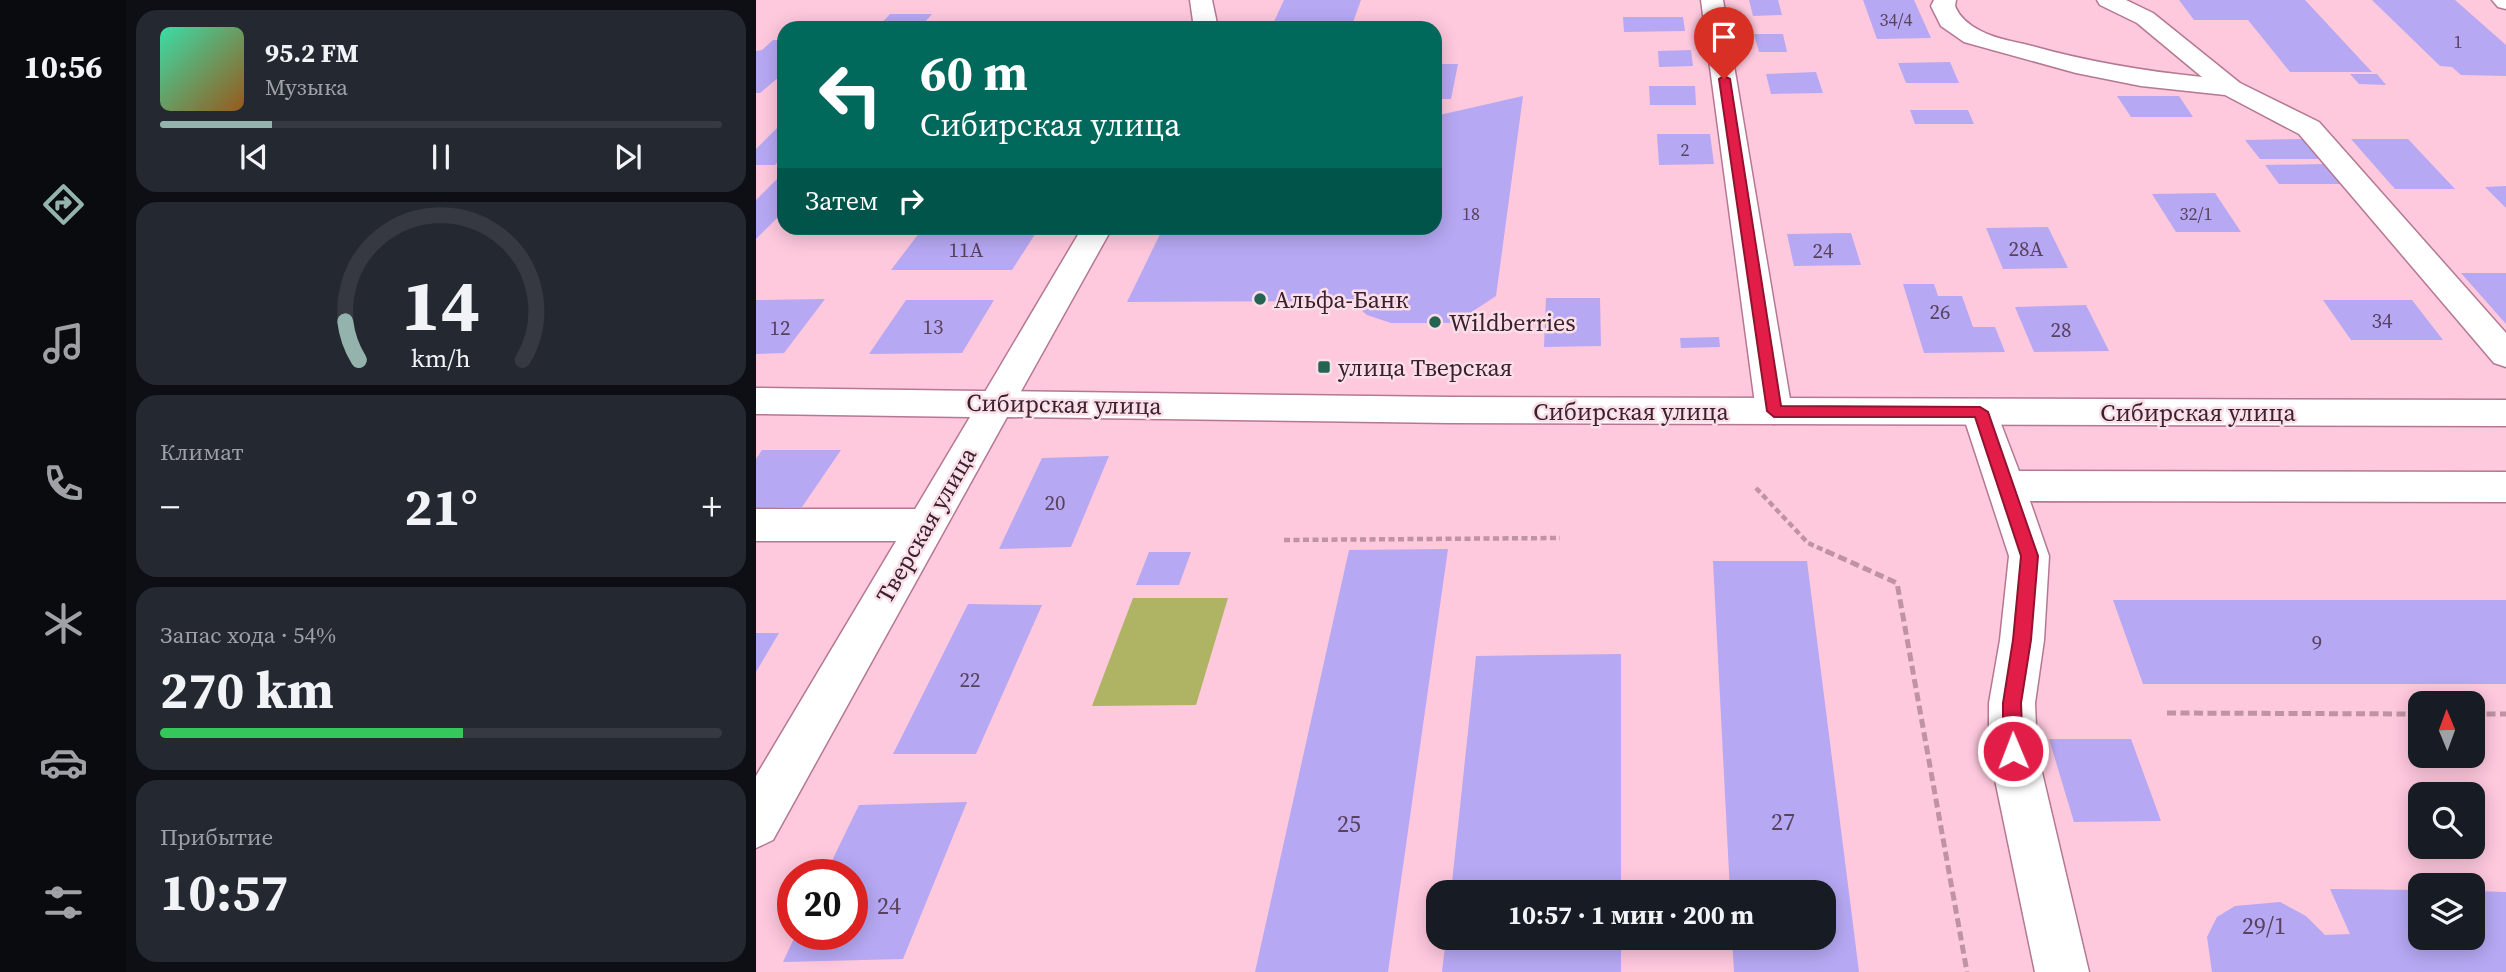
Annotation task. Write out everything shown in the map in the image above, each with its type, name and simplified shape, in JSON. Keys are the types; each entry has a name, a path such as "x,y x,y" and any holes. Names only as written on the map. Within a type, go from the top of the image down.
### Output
{"main road":[{"path":"1201,0 1205,21"},
{"path":"1712,0 1774,411"},
{"path":"1945,0 1943,6 1950,21 1973,37 2076,66 2141,78 2231,88"},
{"path":"2108,0 2145,18 2231,88 2309,128 2506,355"},
{"name":"Тверская улица","path":"756,823 1093,235"},
{"name":"Сибирская улица","path":"756,401 997,402 1450,410 2506,413"},
{"path":"1980,412 2008,486 2029,556 2022,640 2012,703 2013,751 2062,972"},
{"path":"2008,486 2506,487"},
{"path":"756,525 926,525"}],"path":[{"path":"1756,488 1808,543 1896,583 1967,972"},
{"path":"1284,540 1560,538"},
{"path":"2167,713 2408,714"},
{"path":"2485,714 2506,714"}],"green space":[{"path":"1133,598 1228,598 1196,705 1092,706"}],"building":[{"path":"1284,0 1361,0 1354,21 1274,21"},
{"path":"1749,0 1778,0 1782,15 1753,16"},
{"path":"1863,0 1914,0 1931,38 1877,39"},
{"path":"2179,0 2305,0 2372,72 2290,72 2248,20 2194,20"},
{"path":"2372,0 2455,0 2506,45 2506,76 2461,75 2452,67 2440,66"},
{"path":"890,14 932,14 926,21 884,21"},
{"path":"1623,17 1683,17 1685,31 1624,32"},
{"path":"1754,34 1783,34 1787,52 1759,52"},
{"path":"773,40 777,40 777,79 760,93 756,93 756,51 762,50"},
{"path":"1691,50 1693,66 1659,67 1658,51"},
{"path":"1950,62 1959,83 1906,83 1898,63"},
{"path":"1442,64 1458,64 1451,99 1442,99"},
{"path":"1816,72 1823,93 1771,94 1766,74"},
{"path":"2350,74 2377,74 2386,85 2359,84"},
{"path":"1649,86 1695,86 1696,105 1650,105"},
{"path":"1523,96 1496,296 1455,323 1391,323 1367,315 1350,301 1127,302 1160,235 1442,235 1442,114"},
{"path":"2117,96 2179,96 2193,117 2131,117"},
{"path":"1910,110 1968,110 1974,124 1915,124"},
{"path":"777,128 775,165 756,165 756,149"},
{"path":"1657,134 1710,134 1714,164 1659,165"},
{"path":"2303,139 2319,159 2260,159 2245,140"},
{"path":"2351,139 2408,139 2455,189 2395,189"},
{"path":"2325,164 2341,184 2279,184 2265,165"},
{"path":"777,179 777,218 756,239 756,200"},
{"path":"2506,186 2506,208 2485,187"},
{"path":"2215,193 2241,232 2176,232 2152,194"},
{"path":"2048,227 2068,268 2003,269 1986,228"},
{"path":"1851,233 1861,265 1794,266 1787,234"},
{"path":"918,235 1034,235 1012,270 891,270"},
{"path":"2461,273 2506,273 2506,324"},
{"path":"1903,284 1934,284 1938,296 1962,296 1973,327 1995,327 2005,352 1924,353"},
{"path":"1546,298 1600,298 1601,346 1544,347"},
{"path":"825,299 784,353 756,354 756,300"},
{"path":"906,300 994,300 962,353 869,354"},
{"path":"2323,300 2412,300 2443,340 2351,340"},
{"path":"2086,305 2109,351 2034,352 2015,307"},
{"path":"1719,337 1720,347 1681,348 1680,338"},
{"path":"762,450 841,450 802,507 756,508 756,459"},
{"path":"1109,456 1071,547 999,549 1042,458"},
{"path":"1448,549 1388,972 1255,972 1349,550"},
{"path":"1149,552 1191,552 1179,585 1136,585"},
{"path":"1713,561 1807,561 1859,972 1734,972 1733,950 1836,950 1836,880 1729,880"},
{"path":"2113,600 2506,600 2506,684 2143,684"},
{"path":"968,604 1042,605 976,754 893,754"},
{"path":"756,633 779,633 756,672"},
{"path":"1621,654 1621,880 1452,880 1476,656"},
{"path":"2049,739 2131,739 2161,821 2074,822"},
{"path":"967,802 903,959 783,962 789,950 868,950 868,859 833,859 859,805"},
{"path":"2330,889 2408,890 2408,950 2485,950 2485,891 2506,892 2506,972 2212,972 2207,937 2217,917 2235,906 2280,902 2306,916 2325,935 2350,934"},
{"path":"1445,950 1621,950 1621,972 1442,972"}],"place":[{"name":"Альфа-Банк","path":"1260,299"},
{"name":"Wildberries","path":"1435,322"},
{"name":"улица Тверская","path":"1324,367"}],"route":[{"path":"1724,79 1770,369 1774,411 1980,412 2008,486 2029,556 2022,640 2012,703 2013,751"}]}
